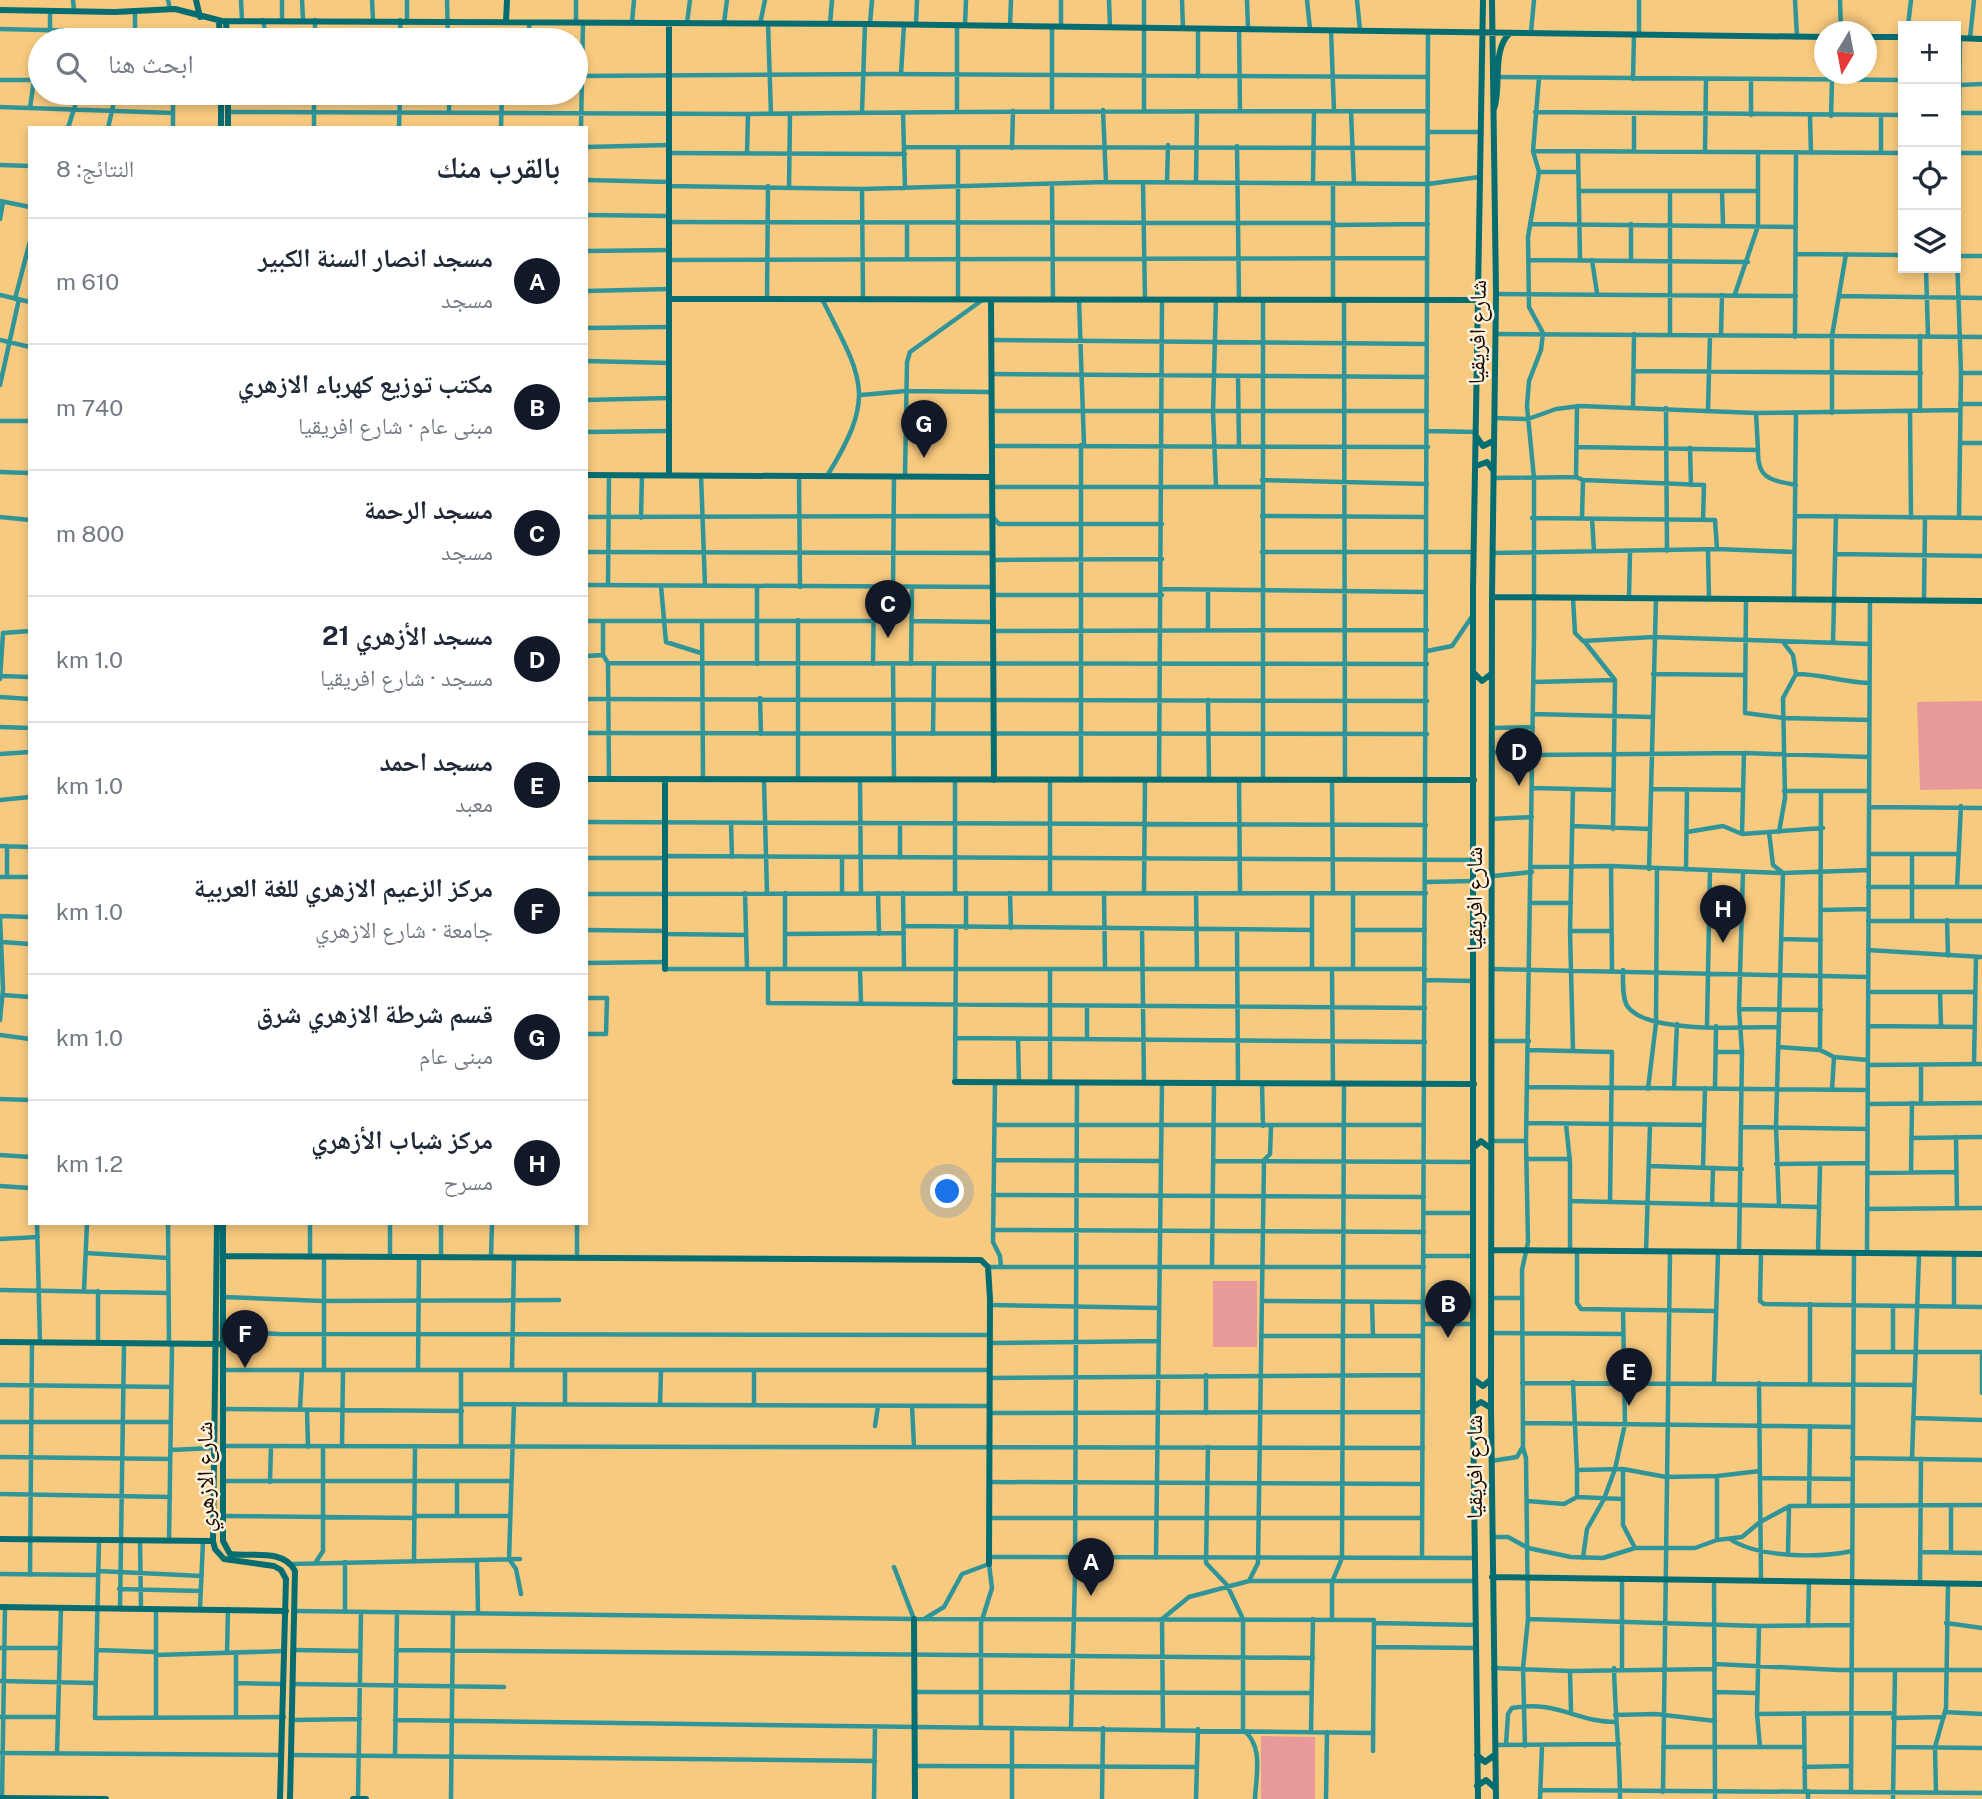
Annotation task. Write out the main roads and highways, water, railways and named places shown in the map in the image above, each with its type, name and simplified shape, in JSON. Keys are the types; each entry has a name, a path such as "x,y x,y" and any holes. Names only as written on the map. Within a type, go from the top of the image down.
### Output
{"place":[{"name":"قسم شرطة الازهري شرق","path":"924,458"},
{"name":"مسجد الرحمة","path":"888,638"},
{"name":"مسجد الأزهري 21","path":"1519,786"},
{"name":"مركز شباب الأزهري","path":"1723,943"},
{"name":"مكتب توزيع كهرباء الازهري","path":"1448,1338"},
{"name":"مركز الزعيم الازهري للغة العربية","path":"245,1368"},
{"name":"مسجد احمد","path":"1629,1406"},
{"name":"مسجد انصار السنة الكبير","path":"1091,1596"}]}
